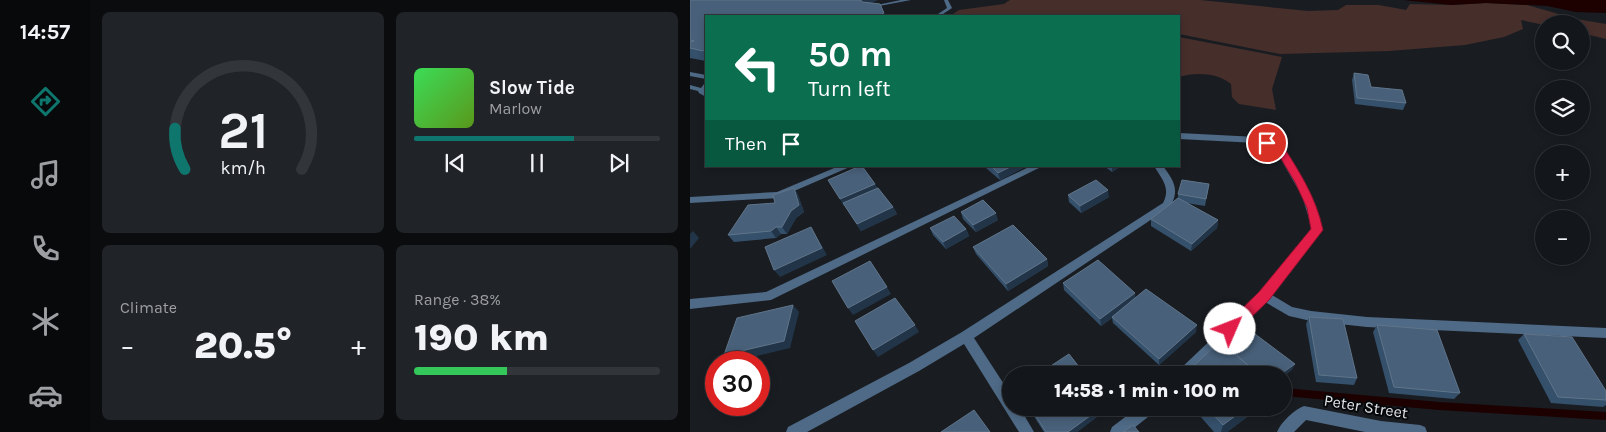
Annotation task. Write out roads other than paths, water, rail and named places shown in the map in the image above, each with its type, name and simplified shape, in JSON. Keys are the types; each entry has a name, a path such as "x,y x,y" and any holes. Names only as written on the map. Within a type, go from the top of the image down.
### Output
{"street":[{"path":"1180,136 1257,140 1277,145 1301,182 1313,208 1317,230 1264,296 1192,366"},
{"path":"690,200 778,195 846,167"},
{"path":"690,304 768,296 1037,167"},
{"path":"793,432 914,367 966,336 1167,205 1173,195 1171,183 1159,167"},
{"path":"1264,296 1289,310 1311,316 1367,322 1606,333"},
{"path":"966,336 1002,392"},
{"name":"Peter Street","path":"1284,432 1304,413 1381,430 1420,432"},
{"path":"1017,416 1027,432"},
{"path":"1117,432 1138,416"}],"lane":[{"path":"874,6 908,0"},
{"path":"939,15 950,8 946,0"},
{"path":"690,74 705,77"},
{"path":"690,87 705,90"}],"waterway":[{"path":"1292,393 1439,406 1606,416"}]}
